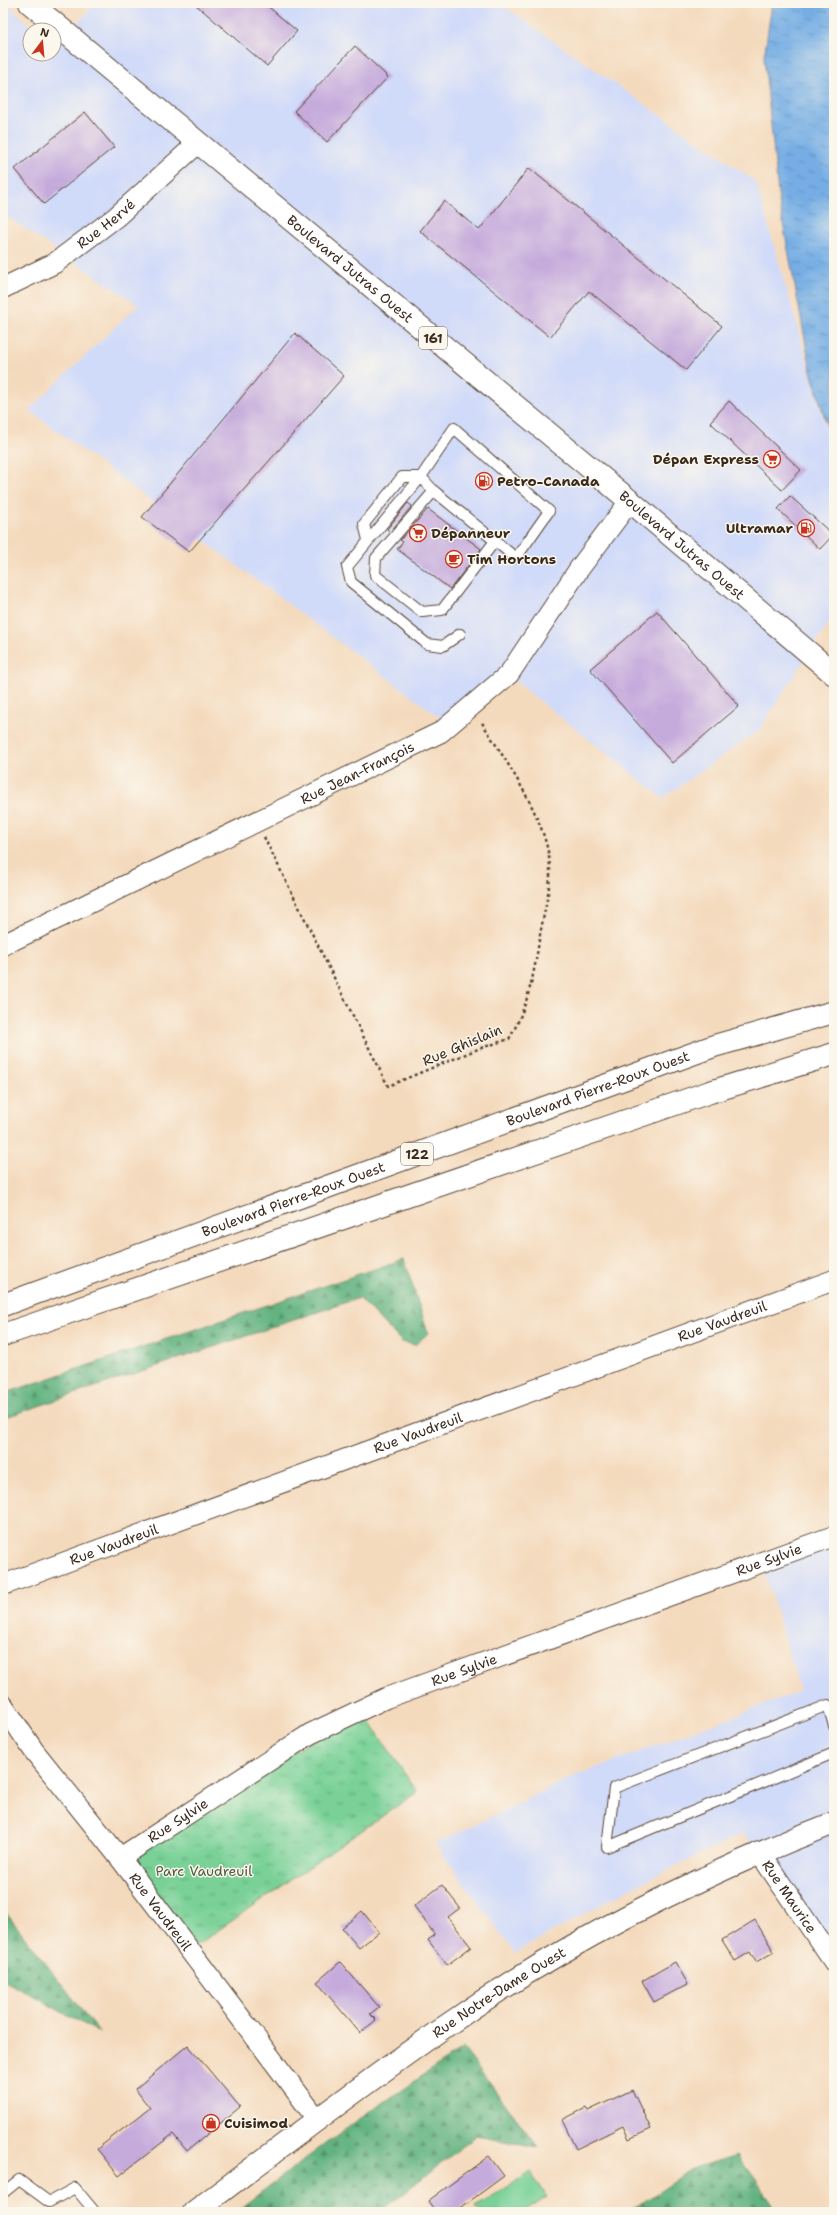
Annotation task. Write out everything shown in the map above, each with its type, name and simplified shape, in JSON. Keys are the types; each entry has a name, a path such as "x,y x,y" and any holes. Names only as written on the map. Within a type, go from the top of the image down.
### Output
{"main road":[{"name":"Boulevard Jutras Ouest","path":"30,3 630,501 834,674"},
{"name":"Boulevard Pierre-Roux Ouest","path":"3,1305 714,1046 834,1012"},
{"name":"122","path":"3,1335 703,1094 834,1054"},
{"name":"Rue Notre-Dame Ouest","path":"194,2212 317,2119 444,2027 532,1972 601,1931 721,1869 759,1852 834,1823"}],"street":[{"name":"Rue Hervé","path":"3,288 55,263 116,218 198,143"},
{"name":"Rue Jean-François","path":"3,945 441,732 509,674 579,569 630,501"},
{"name":"Rue Vaudreuil","path":"3,1586 834,1280"},
{"name":"Rue Sylvie","path":"120,1858 310,1734 386,1698 834,1536"},
{"name":"Rue Vaudreuil","path":"3,1705 34,1751 120,1858 317,2119"},
{"name":"Rue Maurice","path":"759,1852 834,1962"}],"lane":[{"path":"368,540 364,524 402,477 421,477 434,491 516,558 549,511 454,428 421,477 347,567 351,582 427,644 443,646 460,634"},
{"path":"434,491 376,558 375,575 422,612 442,610 495,541"},
{"path":"834,1726 828,1705 614,1788 607,1847 834,1753"},
{"path":"3,2192 19,2180 50,2202 74,2188 94,2212"}],"path":[{"name":"Rue Ghislain","path":"257,822 388,1086 478,1049 509,1039 522,1012 533,979 550,869 539,824 525,794 472,707"}],"shaded area":[{"path":"3,3 6,3 26,22 22,22 22,62 62,62 62,39 96,3 499,3 756,182 834,456 834,615 759,730 663,798 501,670 442,719 29,410 138,305 3,214"},
{"path":"834,1542 834,1960 743,1833 627,1890 515,1953 435,1844 572,1777 800,1691 764,1569"}],"green space":[{"path":"404,1259 428,1333 415,1345 402,1342 359,1298 3,1418 3,1394"},
{"name":"Parc Vaudreuil","path":"362,1710 417,1792 190,1950 120,1858"},
{"path":"3,1909 100,2033 3,1980"},
{"path":"463,2048 538,2147 476,2136 379,2212 235,2212 345,2129"},
{"path":"737,2155 778,2212 628,2212 697,2167"},
{"path":"531,2172 547,2197 522,2212 480,2212 476,2207"}],"water":[{"path":"772,3 834,3 834,444 831,439 811,371 779,202 764,58"}],"building":[{"path":"194,3 264,3 297,31 267,66"},
{"path":"355,46 388,77 327,142 294,111"},
{"path":"85,112 114,147 44,204 15,169"},
{"path":"529,168 722,326 686,370 589,291 550,337 420,231 444,201 479,230"},
{"path":"295,333 344,376 189,552 142,517"},
{"path":"729,401 801,470 782,490 710,422"},
{"path":"790,496 833,535 820,549 778,509"},
{"path":"408,503 412,506 390,532 387,529"},
{"path":"428,509 481,549 450,589 397,549 403,542 400,540"},
{"path":"657,611 739,706 672,763 590,669"},
{"path":"442,1885 460,1908 448,1917 471,1947 447,1965 428,1940 435,1935 414,1906"},
{"path":"362,1911 379,1932 359,1948 342,1928"},
{"path":"755,1920 774,1952 756,1962 750,1952 735,1961 722,1940"},
{"path":"340,1962 379,2007 370,2014 376,2020 360,2033 317,1982"},
{"path":"675,1962 688,1984 654,2002 642,1981"},
{"path":"188,2045 240,2107 187,2151 173,2134 119,2176 97,2149 150,2108 135,2089"},
{"path":"632,2090 651,2129 629,2139 623,2126 576,2149 562,2120 586,2108 588,2111"},
{"path":"489,2156 504,2176 455,2212 436,2212 428,2201"}],"place":[{"name":"Dépan Express","path":"772,459"},
{"name":"Petro-Canada","path":"484,481"},
{"name":"Ultramar","path":"806,528"},
{"name":"Dépanneur","path":"418,533"},
{"name":"Tim Hortons","path":"454,559"},
{"name":"Cuisimod","path":"211,2123"}]}
